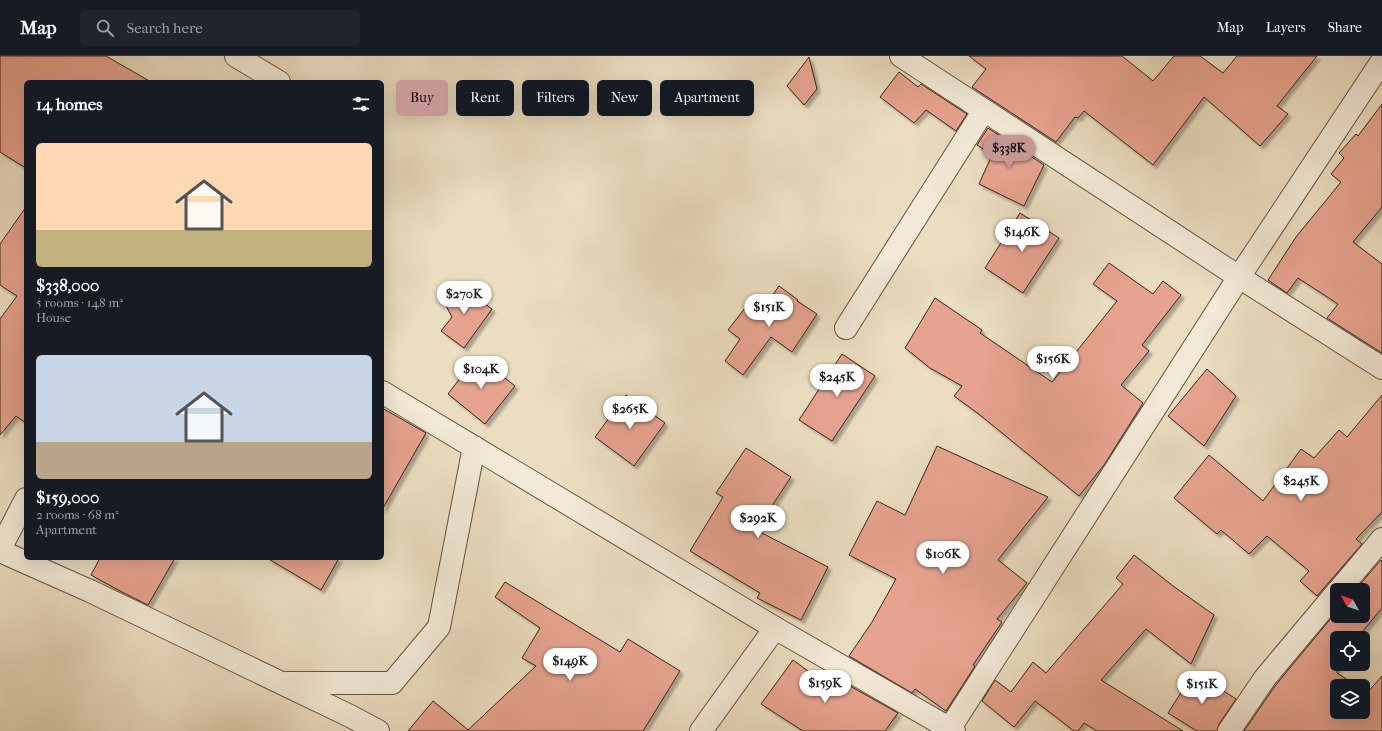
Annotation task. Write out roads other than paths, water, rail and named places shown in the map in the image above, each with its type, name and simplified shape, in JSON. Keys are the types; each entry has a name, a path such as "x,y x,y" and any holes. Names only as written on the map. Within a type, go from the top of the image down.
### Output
{"street":[{"path":"901,56 1239,277 1382,368"},
{"path":"384,393 775,628 952,730 1239,277 1382,61"},
{"path":"244,68 274,80"},
{"path":"846,328 984,110"},
{"path":"282,683 392,683 438,627 474,447"},
{"path":"24,503 0,550 90,591 350,716 378,731"},
{"path":"1345,583 1382,539"},
{"path":"1229,731 1265,678 1330,600"},
{"path":"701,731 775,628"}]}
